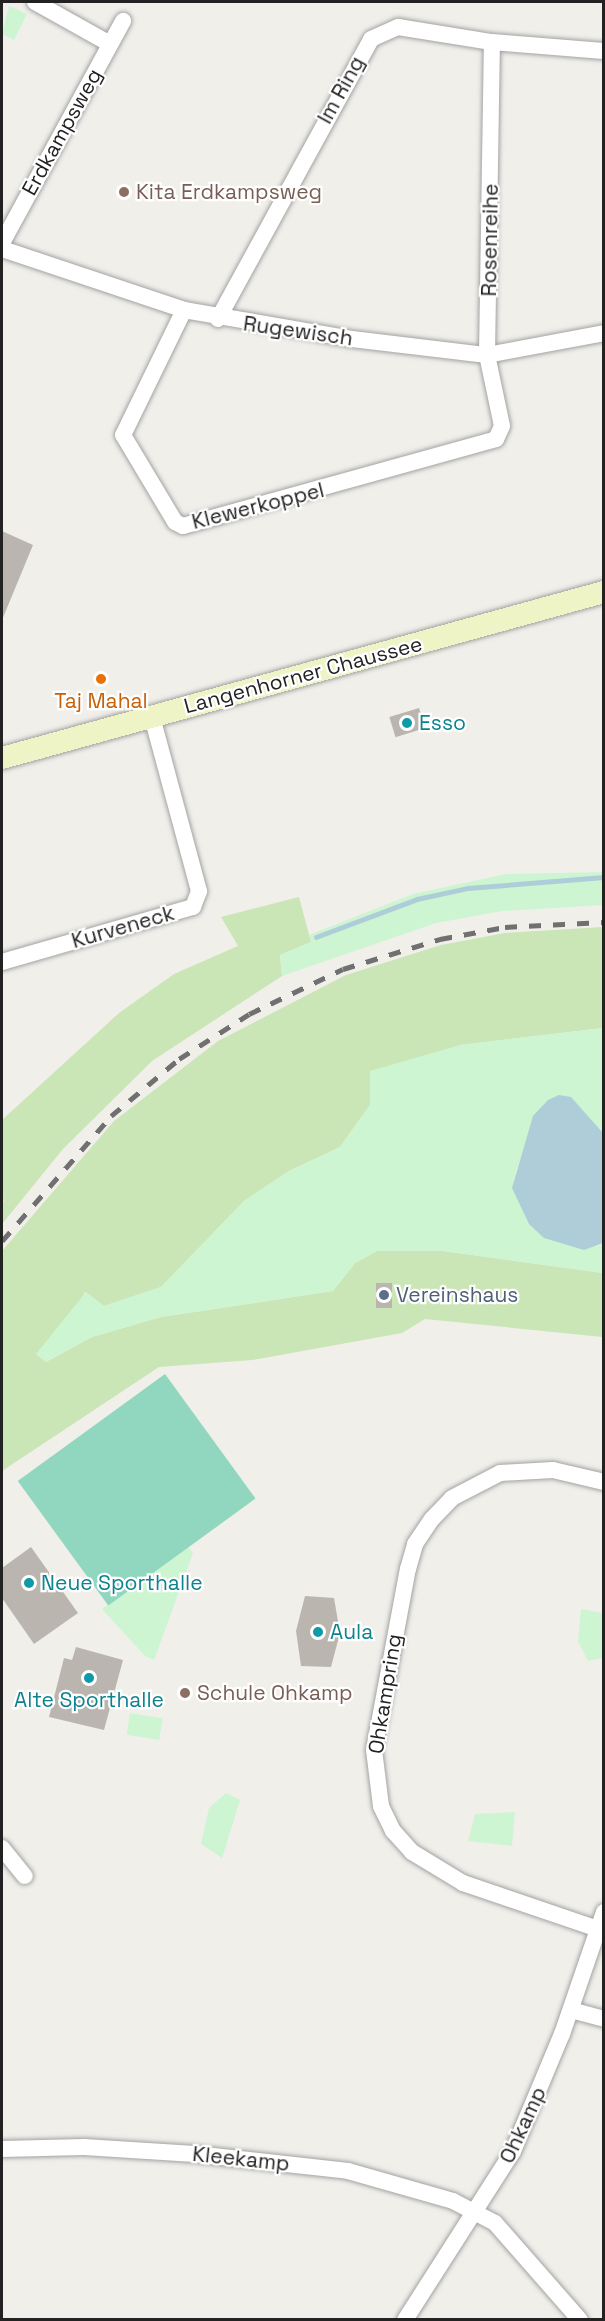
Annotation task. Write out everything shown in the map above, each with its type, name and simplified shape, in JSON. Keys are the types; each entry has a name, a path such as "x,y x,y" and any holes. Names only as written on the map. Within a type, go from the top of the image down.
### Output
{"main road":[{"name":"Langenhorner Chaussee","path":"2,758 603,592"}],"street":[{"path":"35,2 110,44"},
{"name":"Erdkampsweg","path":"2,243 123,21"},
{"name":"Im Ring","path":"218,319 371,39 398,27 492,42 603,51"},
{"name":"Rosenreihe","path":"492,42 487,355 501,420 500,435"},
{"name":"Rugewisch","path":"2,249 184,310 218,319 487,355 603,333"},
{"name":"Klewerkoppel","path":"184,310 123,435 175,522 183,526 491,443 500,435"},
{"name":"Kurveneck","path":"2,962 193,907 200,891 152,717"},
{"name":"Ohkampring","path":"598,1929 434,1869 393,1831 381,1806 374,1773 408,1569 422,1530 452,1498 500,1473 553,1470 603,1482"},
{"path":"2,1848 25,1876"},
{"name":"Ohkamp","path":"405,2319 513,2151 571,2010 603,1912"},
{"path":"571,2010 603,2019"},
{"name":"Kleekamp","path":"2,2149 106,2148 348,2171 476,2210"},
{"path":"476,2210 495,2223 580,2319"}],"green space":[{"path":"9,6 27,14 14,40 2,34"},
{"path":"603,872 603,905 502,911 436,923 282,976 280,955 311,942 309,935 413,894 506,874"},
{"path":"299,897 311,942 280,955 282,976 152,1061 63,1149 2,1224 2,1204 8,1196 2,1203 2,1120 119,1013 174,974 238,946 221,917"},
{"path":"603,927 603,1028 460,1045 370,1105 340,1147 289,1171 244,1201 161,1287 104,1306 85,1292 46,1362 92,1337 161,1317 333,1291 355,1263 377,1251 443,1251 603,1273 603,1337 425,1319 402,1333 252,1360 159,1367 2,1471 2,1251 114,1121 218,1041 346,975 441,945 505,933"},
{"path":"603,1028 603,1133 590,1121 525,1146 515,1174 598,1246 603,1243 603,1273 443,1251 377,1251 355,1263 333,1291 161,1317 92,1337 45,1362 36,1354 86,1292 104,1306 161,1287 244,1201 289,1171 340,1147 370,1105 370,1071 460,1045"},
{"path":"165,1374 256,1499 108,1606 18,1481"},
{"path":"188,1547 193,1553 154,1660 145,1656 102,1609"},
{"path":"581,1609 603,1613 603,1658 588,1661 578,1641"},
{"path":"130,1713 163,1718 159,1740 127,1735"},
{"path":"226,1793 240,1800 222,1858 201,1844 209,1808"},
{"path":"515,1812 512,1846 468,1841 475,1814"}],"water":[{"path":"559,1095 571,1097 603,1133 603,1243 584,1250 544,1238 529,1224 512,1188 533,1116 548,1100"}],"building":[{"path":"2,531 33,545 2,620"},
{"name":"Esso","path":"419,708 425,728 395,737 389,717"},
{"name":"Vereinshaus","path":"376,1283 392,1283 392,1308 376,1308"},
{"name":"Neue Sporthalle","path":"31,1547 78,1613 34,1644 2,1598 2,1568"},
{"name":"Aula","path":"305,1596 334,1598 340,1633 331,1667 301,1666 296,1631"},
{"name":"Alte Sporthalle","path":"76,1647 123,1660 104,1730 49,1717 64,1658 72,1660"}],"waterway":[{"path":"316,937 417,899 468,888 604,877"}],"railway":[{"path":"2,1241 111,1116 179,1059 249,1014 343,969 440,939 505,927 604,922"}],"place":[{"name":"Kita Erdkampsweg","path":"124,192"},
{"name":"Taj Mahal","path":"101,679"},
{"name":"Esso","path":"407,723"},
{"name":"Vereinshaus","path":"384,1295"},
{"name":"Neue Sporthalle","path":"29,1583"},
{"name":"Aula","path":"318,1632"},
{"name":"Alte Sporthalle","path":"89,1678"},
{"name":"Schule Ohkamp","path":"185,1693"}]}
